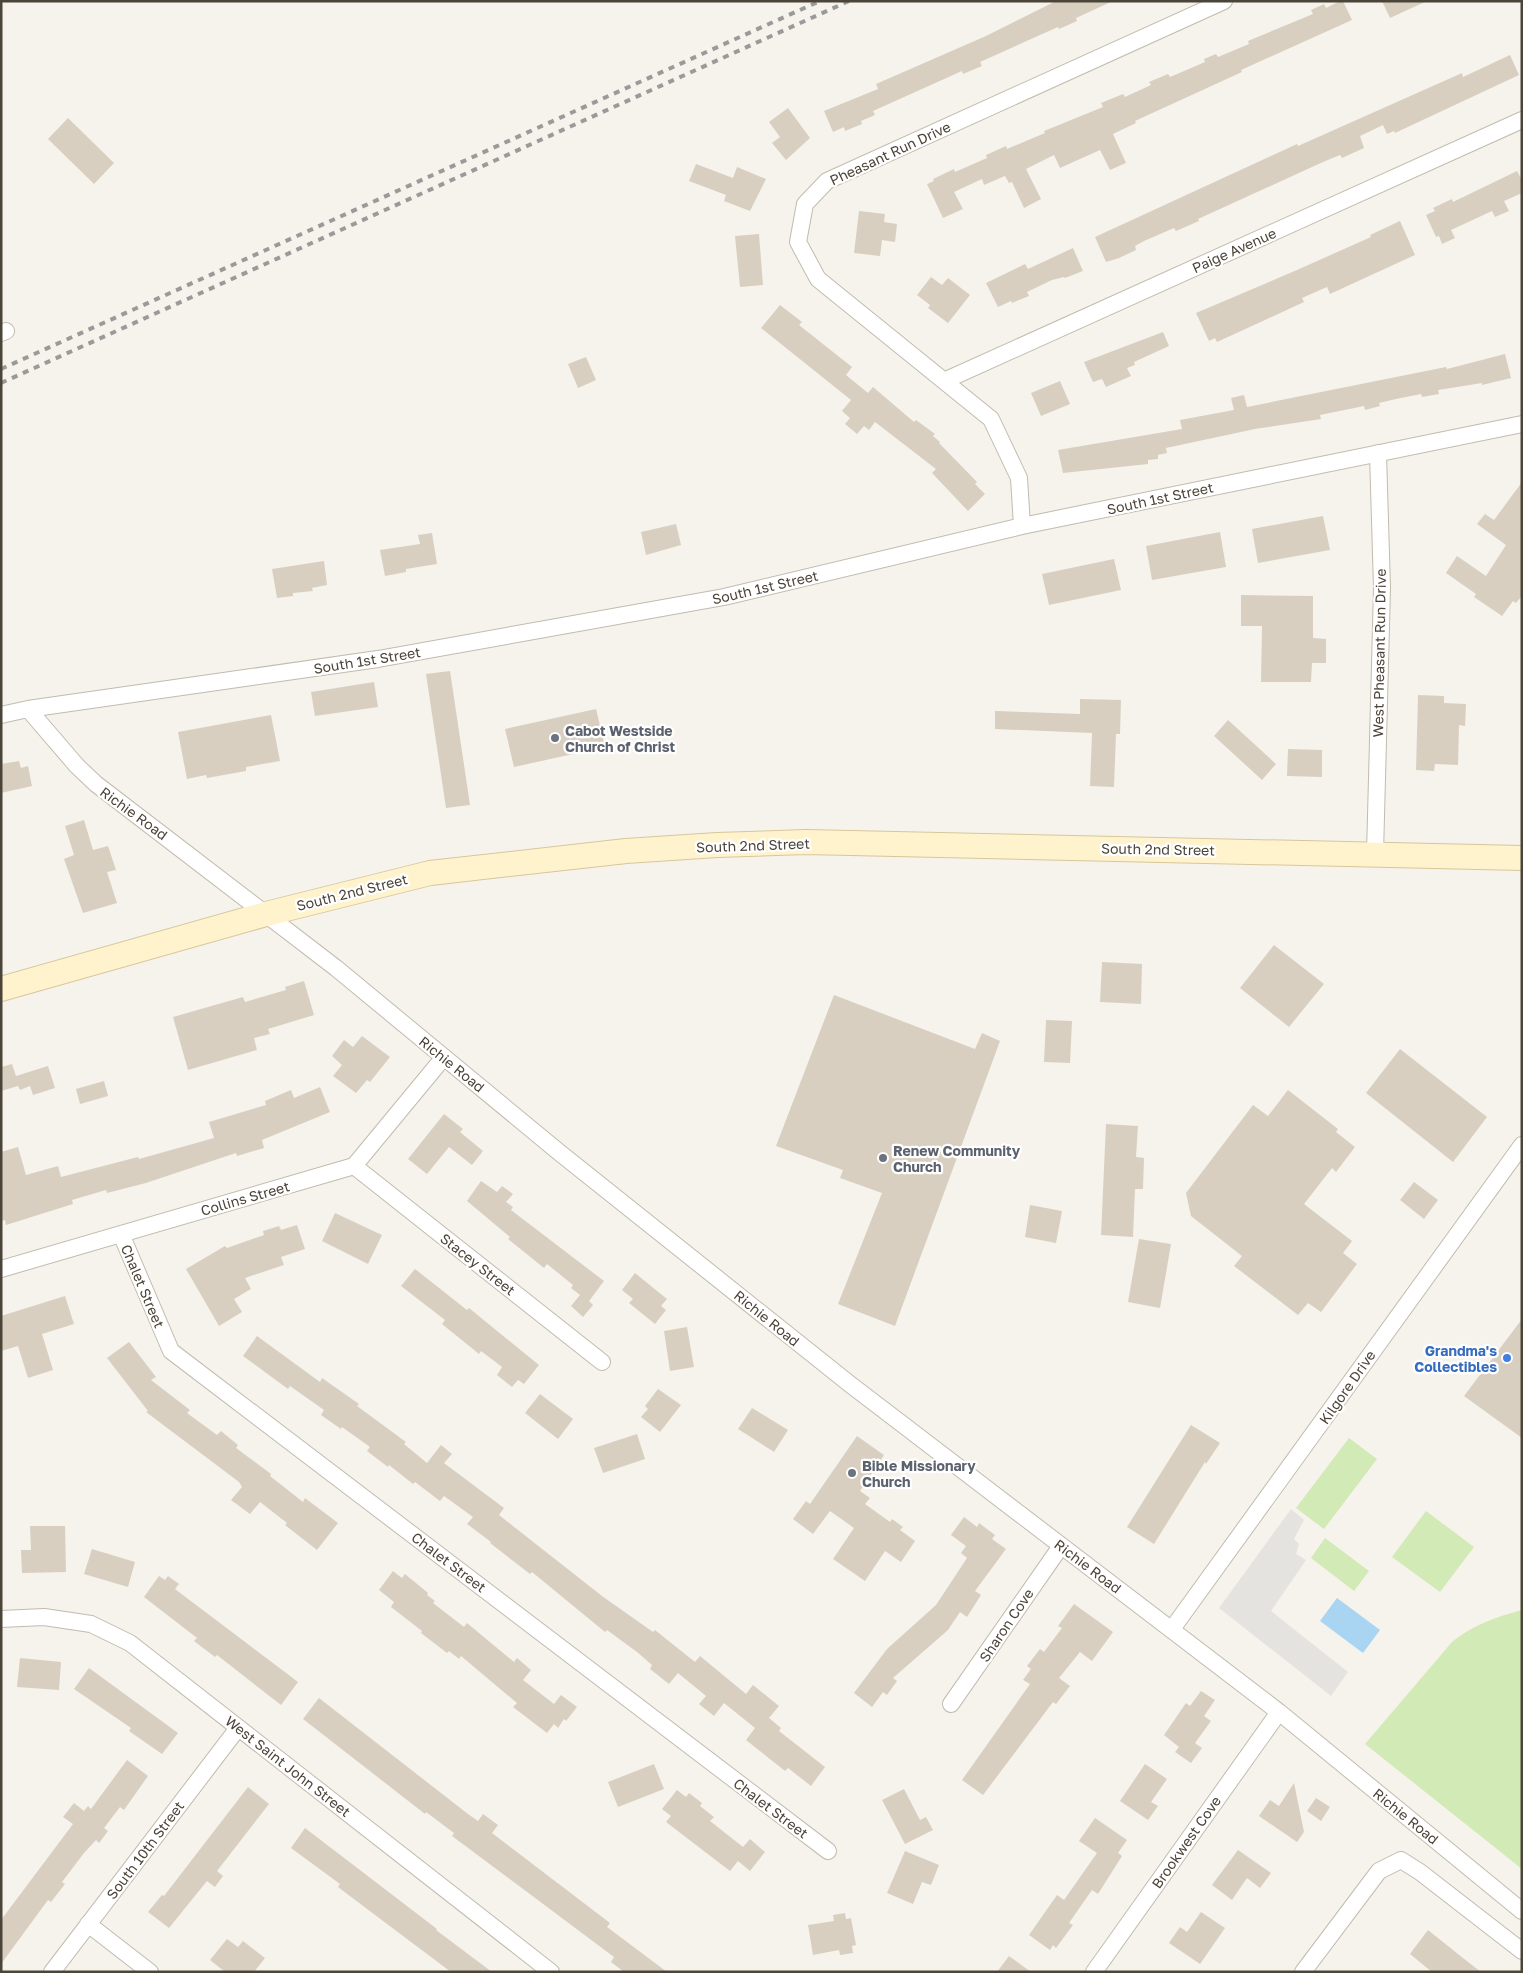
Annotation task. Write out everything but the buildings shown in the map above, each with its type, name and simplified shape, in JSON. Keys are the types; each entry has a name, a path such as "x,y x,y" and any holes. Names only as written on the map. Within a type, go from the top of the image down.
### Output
{"main road":[{"name":"South 2nd Street","path":"1,989 266,914 430,873 579,855 717,845 822,842 1522,858"}],"street":[{"name":"Pheasant Run Drive","path":"1022,526 1019,478 991,419 946,380 818,279 798,242 805,204 827,181 1224,1"},
{"name":"Paige Avenue","path":"946,380 1522,120"},
{"name":"South 1st Street","path":"1,714 378,659 704,600 1022,526 1522,424"},
{"name":"West Pheasant Run Drive","path":"1375,854 1382,588 1378,453"},
{"name":"Richie Road","path":"28,709 77,766 96,784 336,968 851,1385 1279,1712 1522,1911"},
{"path":"354,1166 444,1057"},
{"name":"Kilgore Drive","path":"1172,1629 1522,1145"},
{"name":"Collins Street","path":"1,1269 354,1166"},
{"name":"Stacey Street","path":"354,1166 602,1362"},
{"name":"Chalet Street","path":"121,1234 171,1351 828,1851"},
{"name":"Sharon Cove","path":"951,1704 1061,1546"},
{"name":"West Saint John Street","path":"1,1619 44,1617 92,1624 130,1643 551,1972"},
{"name":"Brookwest Cove","path":"1094,1972 1279,1712"},
{"name":"South 10th Street","path":"52,1972 238,1728"},
{"path":"1303,1972 1379,1871 1401,1860 1420,1872 1522,1951"},
{"path":"88,1924 150,1972"}],"green space":[{"path":"1349,1438 1377,1459 1324,1529 1296,1508"},
{"path":"1426,1511 1474,1547 1440,1592 1392,1557"},
{"path":"1325,1538 1369,1571 1354,1591 1311,1558"},
{"path":"1522,1610 1522,1869 1365,1744 1452,1642 1485,1622"}],"shaded area":[{"path":"1291,1509 1304,1520 1294,1539 1299,1544 1296,1554 1306,1560 1271,1611 1348,1672 1331,1696 1219,1608"}],"water":[{"path":"1337,1598 1380,1630 1363,1653 1320,1621"}],"railway":[{"path":"1,369 820,1"},
{"path":"1,383 849,1"}],"place":[{"name":"Cabot Westside Church of Christ","path":"555,738"},
{"name":"Renew Community Church","path":"883,1158"},
{"name":"Grandma's Collectibles","path":"1507,1358"},
{"name":"Bible Missionary Church","path":"852,1473"}]}
